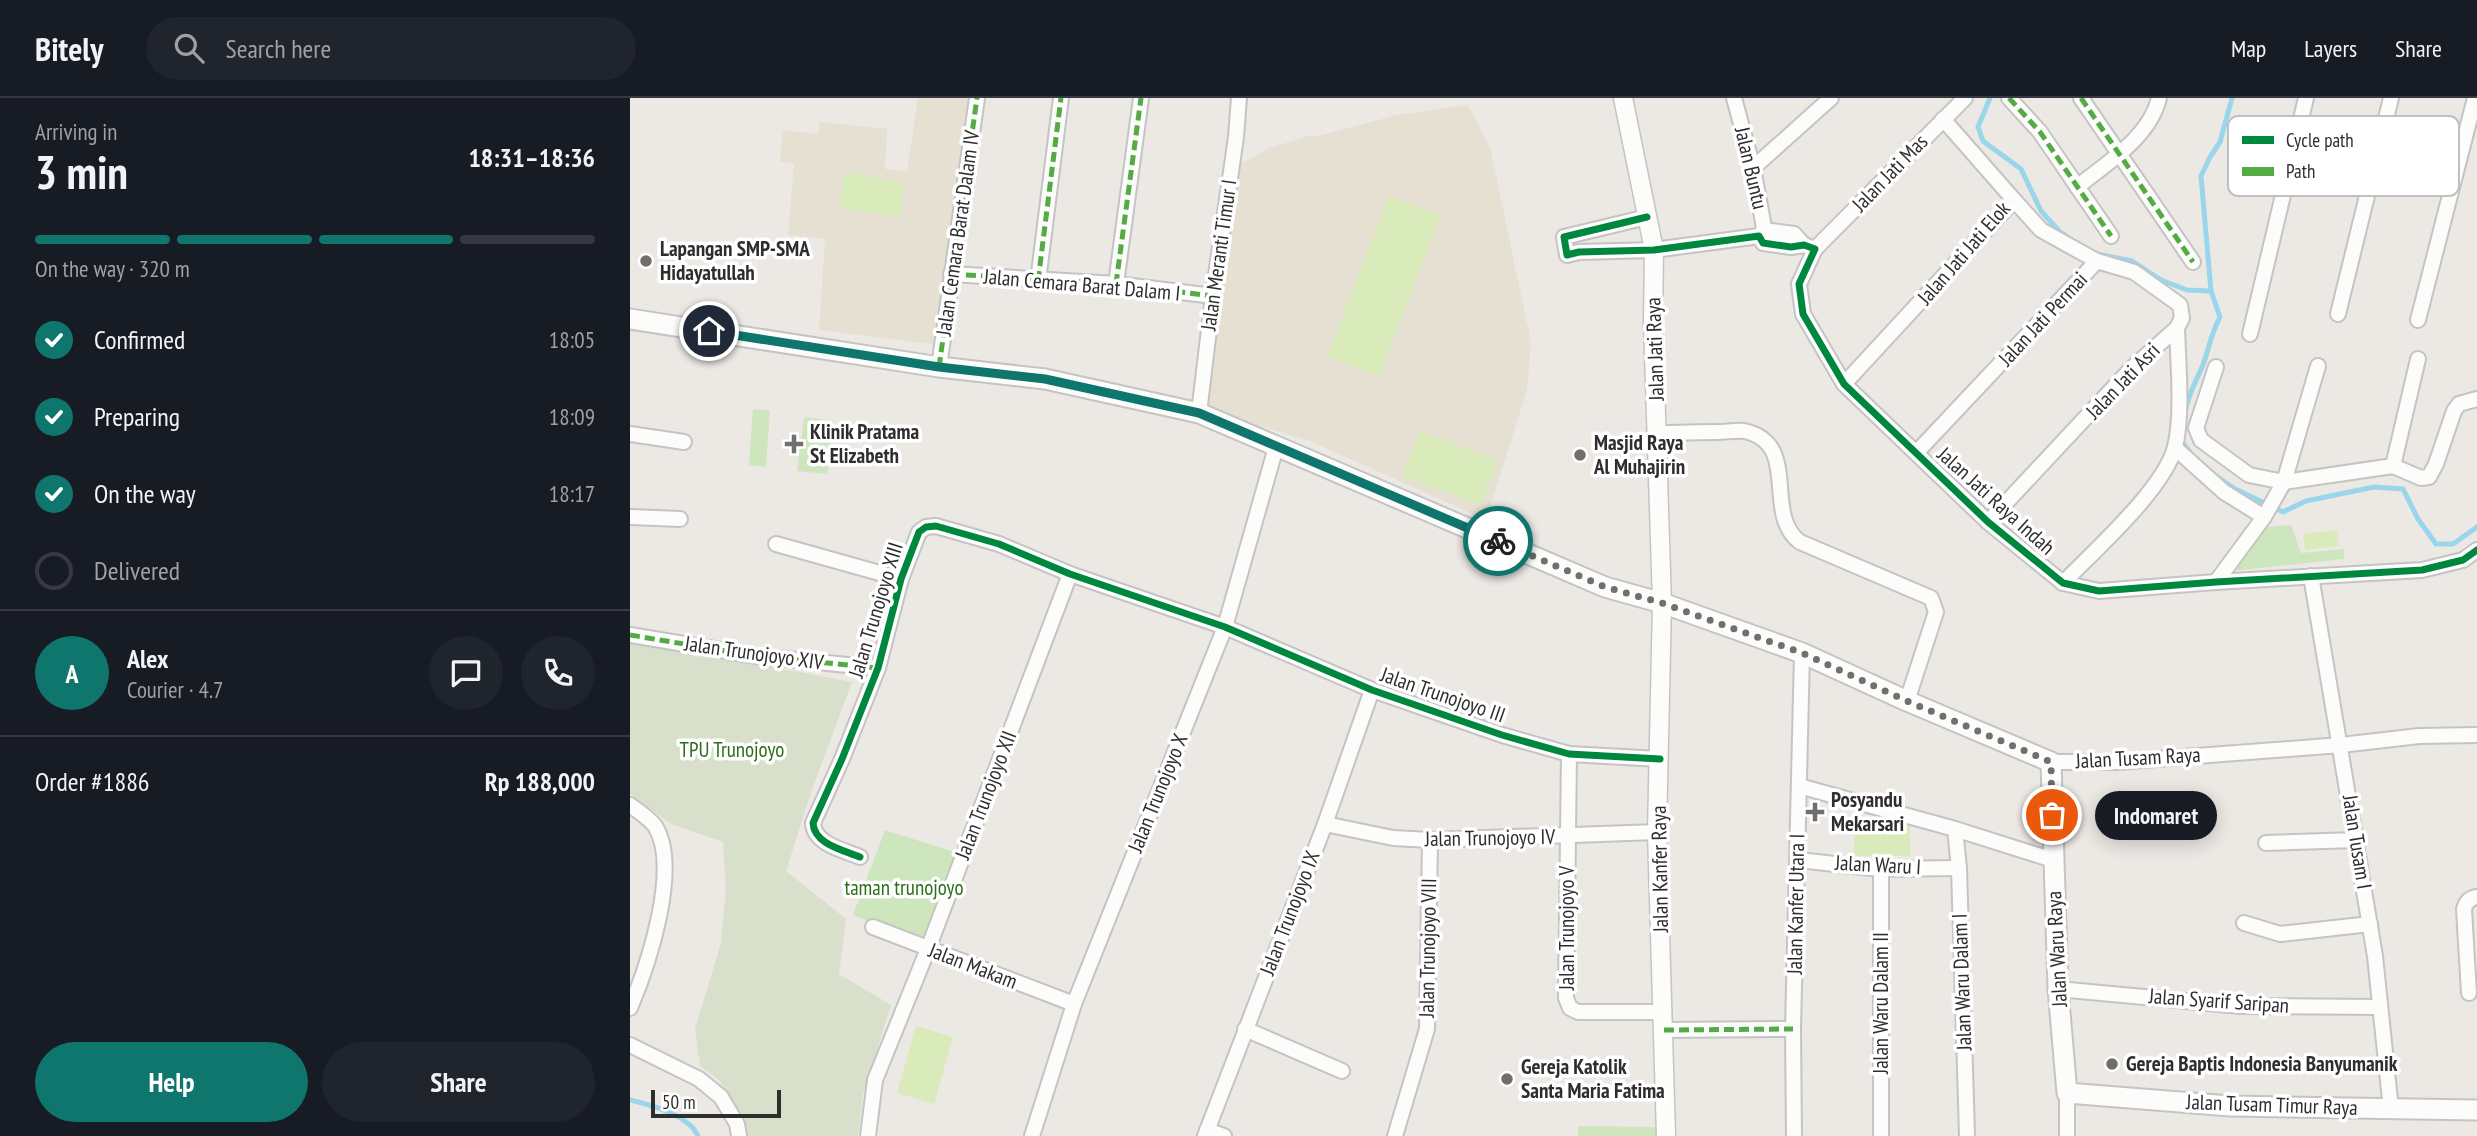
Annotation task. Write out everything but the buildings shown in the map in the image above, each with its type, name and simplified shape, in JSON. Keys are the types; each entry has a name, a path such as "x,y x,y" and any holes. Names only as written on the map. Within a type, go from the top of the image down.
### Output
{"main road":[{"name":"Jalan Tusam Raya","path":"630,319 939,367 1045,379 1199,413 1605,587 1662,603 1802,653 2051,762"},
{"name":"Jalan Waru Raya","path":"2051,762 2058,989 2067,1093"},
{"name":"Jalan Tusam Timur Raya","path":"2067,1093 2230,1106 2477,1110"}],"street":[{"name":"Jalan Cemara Barat Dalam IV","path":"939,367 977,98"},
{"path":"1038,281 1061,98"},
{"path":"1116,284 1141,98"},
{"name":"Jalan Meranti Timur I","path":"1199,413 1239,98"},
{"name":"Jalan Jati Raya","path":"1623,98 1654,250 1653,322 1662,603"},
{"name":"Jalan Buntu","path":"1734,98 1753,168 1762,233"},
{"path":"1753,168 1830,98"},
{"name":"Jalan Jati Mas","path":"1809,247 1965,98"},
{"path":"2009,98 2040,132 2111,236"},
{"path":"2081,98 2193,262"},
{"path":"2077,187 2120,153 2150,120 2159,98"},
{"path":"2302,116 2306,98"},
{"path":"2387,116 2391,98"},
{"path":"2459,160 2475,98"},
{"name":"Jalan Jati Jati Elok","path":"1844,384 2014,200 1943,119"},
{"path":"2250,334 2283,196"},
{"path":"2338,314 2367,196"},
{"path":"2418,320 2450,196"},
{"name":"Jalan Jati Permai","path":"1916,453 2097,261 2041,230 2014,200"},
{"path":"1647,217 1564,237 1565,253 1654,250 1762,233 1763,243 1809,247"},
{"name":"Jalan Jati Raya Indah","path":"1809,247 1799,284 1803,314 1844,384 1988,522 2063,583 2099,592 2422,570 2463,560 2477,550"},
{"name":"Jalan Jati Asri","path":"1988,522 2131,369 2176,328 2182,318 2180,304 2134,272 2097,261"},
{"name":"Jalan Cemara Barat Dalam I","path":"951,274 1116,284 1213,296"},
{"path":"2063,583 2156,485 2175,448 2179,396 2176,328"},
{"path":"2392,466 2418,359"},
{"path":"2216,582 2265,516 2282,485 2318,366"},
{"path":"2216,367 2196,428 2197,434 2201,440 2249,475 2282,485 2392,466 2421,478 2429,477 2437,464 2454,411 2459,404 2477,398"},
{"path":"1658,433 1744,431 1769,443 1776,454 1784,522 1789,534 1800,542 1931,598 1936,612 1907,701"},
{"path":"630,434 684,442"},
{"name":"Jalan Trunojoyo X","path":"1032,1136 1074,1004 1225,626 1276,447"},
{"path":"2175,448 2224,492 2265,516"},
{"path":"630,517 680,519"},
{"name":"Jalan Trunojoyo XIII","path":"860,857 818,838 813,823 878,668 901,579 919,532 926,527 936,526 999,544 1070,574 1225,626"},
{"path":"776,544 901,579"},
{"name":"Jalan Trunojoyo XII","path":"868,1136 876,1080 1070,574"},
{"name":"Jalan Tusam I","path":"2311,576 2370,924 2391,1110"},
{"name":"Jalan Kanfer Raya","path":"1662,603 1657,832 1666,1136"},
{"name":"Jalan Trunojoyo III","path":"1225,626 1372,690 1502,735 1569,754 1660,759"},
{"name":"Jalan Trunojoyo XIV","path":"630,635 756,656 878,668"},
{"name":"Jalan Kanfer Utara I","path":"1794,1136 1793,1029 1802,653"},
{"name":"Jalan Trunojoyo IX","path":"1206,1133 1325,824 1372,690"},
{"name":"Jalan Tusam Raya","path":"2051,762 2118,762 2341,745 2419,736 2477,735"},
{"name":"Jalan Trunojoyo V","path":"1569,754 1569,940 1566,998 1570,1008 1578,1012 1664,1021"},
{"path":"1799,786 1955,829 2053,860"},
{"path":"630,805 654,824 663,846 664,893 641,983 630,1008"},
{"name":"Jalan Trunojoyo IV","path":"1325,824 1393,838 1430,840 1657,832"},
{"name":"Jalan Waru Dalam I","path":"1955,829 1959,868 1967,1136"},
{"name":"Jalan Trunojoyo VIII","path":"1395,1136 1427,1028 1430,840"},
{"path":"2266,843 2356,840"},
{"name":"Jalan Waru I","path":"1798,859 1881,869 1959,868"},
{"name":"Jalan Waru Dalam II","path":"1881,869 1881,1136"},
{"path":"2469,993 2464,909 2471,898 2477,897"},
{"path":"2244,923 2273,933 2287,934 2370,924"},
{"name":"Jalan Makam","path":"873,928 1074,1004"},
{"name":"Jalan Syarif Saripan","path":"2058,989 2240,1006 2380,1007"},
{"path":"1664,1021 1793,1029"},
{"path":"1245,1029 1342,1071"},
{"path":"630,1045 699,1079 721,1097 737,1125 739,1136"},
{"name":"Jalan Waru Raya","path":"2067,1093 2067,1136"},
{"path":"1206,1133 1224,1136"}],"shaded area":[{"path":"918,98 974,98 939,345 819,330 825,239 788,235 794,164 780,161 783,130 818,134 820,122 887,129 885,169 907,171"},
{"path":"1468,105 1490,147 1531,342 1527,390 1486,520 1310,441 1203,409 1232,179 1239,165 1269,148 1309,136 1397,115"}],"green space":[{"path":"845,172 905,183 899,218 838,207"},
{"path":"1389,196 1441,216 1379,376 1327,356"},
{"path":"753,409 770,411 766,467 749,465"},
{"path":"804,417 833,421 827,474 797,471"},
{"path":"1419,431 1498,460 1481,505 1402,476"},
{"path":"2291,525 2301,553 2344,549 2344,559 2232,571 2267,527"},
{"path":"2337,530 2339,546 2305,550 2303,534"},
{"name":"TPU Trunojoyo","path":"630,640 852,682 810,795 786,871 846,919 839,974 891,1005 863,1095 858,1136 743,1136 741,1113 719,1080 700,1066 695,1029 721,943 726,888 723,842 671,824 630,794"},
{"path":"1854,826 1910,826 1910,856 1854,856"},
{"name":"taman trunojoyo","path":"885,830 957,853 925,944 853,915"},
{"path":"916,1026 953,1037 934,1104 897,1093"},
{"path":"1578,1126 1658,1127 1659,1136 1578,1136"}],"waterway":[{"path":"1990,98 1978,127 1983,141 2021,169 2041,211 2059,231 2072,240"},
{"path":"2185,412 2220,317 2211,291 2201,176 2220,142 2232,98"},
{"path":"2092,253 2132,261 2161,280 2187,290 2211,291"},
{"path":"2180,439 2193,456"},
{"path":"2213,474 2235,489 2283,512 2306,501 2374,487 2403,489 2418,519 2436,544 2453,544 2477,527"},
{"path":"630,1100 678,1117 687,1122 698,1136"}],"marked path":[{"path":"939,367 977,98"},
{"path":"1038,281 1061,98"},
{"path":"1116,284 1141,98"},
{"path":"2009,98 2040,132 2111,236"},
{"path":"2081,98 2193,262"},
{"path":"951,274 1116,284 1213,296"},
{"path":"630,635 756,656 878,668 875,675"},
{"path":"1664,1030 1793,1029"}],"cycle path":[{"path":"1647,217 1564,237 1567,255 1579,252 1654,250 1759,236 1763,243 1791,247 1804,245 1815,249 1799,284 1803,314 1844,384 1988,522 2063,583 2099,591 2422,570 2463,560 2477,550"},
{"path":"860,857 824,841 818,836 813,823 878,668 901,579 919,532 926,527 936,526 999,544 1070,574 1225,627 1372,690 1502,735 1569,754 1660,759"}],"way so far":[{"path":"1498,541 1605,587 1662,603 1802,653 2051,762 2052,815"}],"place":[{"name":"Lapangan SMP-SMA Hidayatullah","path":"646,261"},
{"name":"Klinik Pratama St Elizabeth","path":"794,444"},
{"name":"Masjid Raya Al Muhajirin","path":"1580,455"},
{"name":"Posyandu Mekarsari","path":"1815,812"},
{"name":"Indomaret","path":"2052,815"},
{"name":"Gereja Baptis Indonesia Banyumanik","path":"2112,1064"},
{"name":"Gereja Katolik Santa Maria Fatima","path":"1507,1079"}],"route":[{"path":"709,331 939,367 1045,379 1199,413 1498,541"}]}
